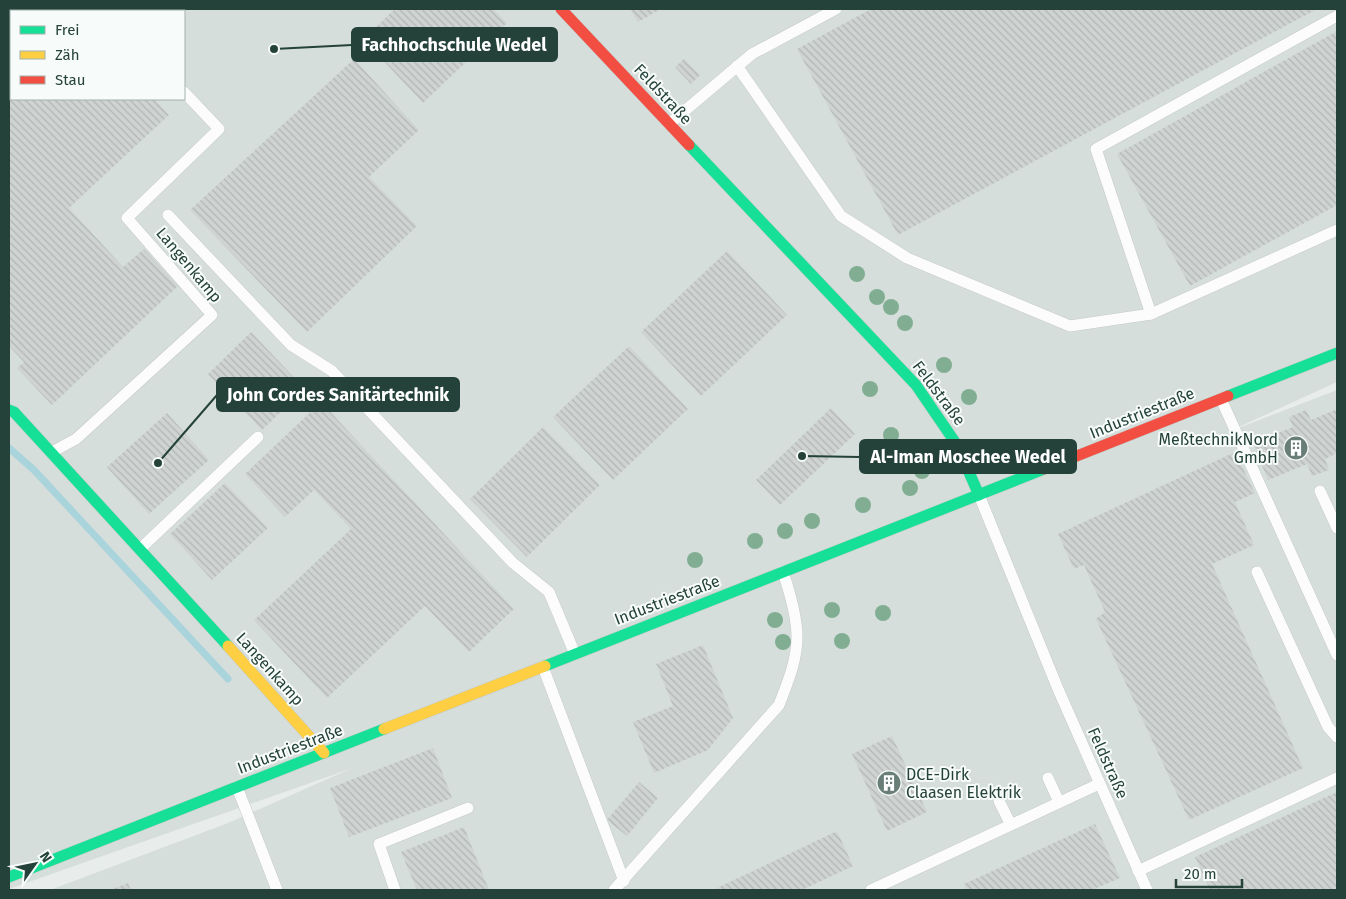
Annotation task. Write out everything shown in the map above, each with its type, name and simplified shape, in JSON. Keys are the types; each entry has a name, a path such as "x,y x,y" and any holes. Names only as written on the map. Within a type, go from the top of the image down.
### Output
{"street":[{"name":"Feldstraße","path":"561,9 916,385 958,445 979,496"},
{"name":"Industriestraße","path":"9,877 979,496 1337,353"},
{"name":"Langenkamp","path":"9,410 14,412 52,452 324,753"}],"lane":[{"path":"669,124 752,54 836,9"},
{"path":"1151,314 1096,149 1337,16"},
{"path":"737,66 841,216 907,258 1070,326 1151,314 1337,230"},
{"name":"Langenkamp","path":"52,452 76,439 212,315 127,218 219,130 185,93"},
{"path":"168,215 291,345 332,371 513,563 549,592 575,654"},
{"path":"1221,400 1337,655"},
{"path":"140,549 258,437"},
{"path":"1320,491 1337,528"},
{"name":"Feldstraße","path":"979,496 1098,784 1147,890"},
{"path":"614,890 779,705 791,674 797,638 792,601 783,572"},
{"path":"1258,572 1328,727 1337,737"},
{"path":"543,667 624,881"},
{"path":"1048,778 1059,802"},
{"path":"1138,871 1337,778"},
{"path":"871,890 1010,823 1098,784"},
{"path":"238,787 277,890"},
{"path":"999,801 1010,823"},
{"path":"395,890 379,844 468,808"}],"shaded area":[{"path":"9,9 1337,9 1337,382 1228,432 1337,390 1337,890 50,890 228,823 350,769 9,889"}],"building":[{"path":"9,9 70,9 72,10 10,10 10,100 155,100 169,115 69,208 123,267 144,249 178,286 52,405 17,368 24,362 9,346"},
{"path":"395,9 493,9 507,23 423,103 363,39"},
{"path":"630,9 661,9 638,22"},
{"path":"871,9 1317,9 898,235 797,49"},
{"path":"1337,31 1337,205 1190,286 1117,154"},
{"path":"354,59 419,130 369,177 417,226 307,332 190,210"},
{"path":"684,59 700,75 691,84 675,67"},
{"path":"727,251 787,315 701,396 641,332"},
{"path":"251,332 305,389 262,430 208,374"},
{"path":"629,346 688,409 613,480 553,417"},
{"path":"321,402 514,609 469,652 425,606 327,698 254,620 351,529 314,490 285,517 245,474"},
{"path":"831,408 855,434 780,505 756,480"},
{"name":"MeßtechnikNord GmbH","path":"1337,409 1337,453 1325,459 1329,470 1312,476 1307,464 1268,480 1253,443 1293,427 1289,417 1306,410 1311,420"},
{"path":"167,413 209,460 149,514 107,467"},
{"path":"543,427 600,485 527,557 470,499"},
{"path":"1235,452 1255,493 1235,502 1254,545 1212,564 1303,768 1189,820 1096,619 1105,612 1084,565 1074,569 1058,534"},
{"path":"225,483 268,528 212,580 170,534"},
{"path":"703,645 733,718 708,750 654,773 633,722 673,706 656,664"},
{"name":"DCE-Dirk Claasen Elektrik","path":"892,736 927,812 887,831 852,754"},
{"path":"433,748 452,798 349,837 330,788"},
{"path":"639,782 658,798 627,836 607,820"},
{"path":"1337,792 1337,890 1210,890 1195,857"},
{"path":"1095,824 1120,878 1092,890 967,890 964,884"},
{"path":"464,827 489,890 417,890 401,852"},
{"path":"837,831 853,866 802,890 718,890 717,888"},
{"path":"128,883 131,890 110,890"}],"waterway":[{"path":"9,448 34,470 228,679"}],"traffic: fast":[{"path":"689,145 916,385 957,445 979,495"},
{"path":"1228,396 1337,353"},
{"path":"9,410 14,412 228,646"},
{"path":"545,666 1044,469"},
{"path":"9,877 384,729"}],"traffic: slow":[{"path":"228,646 324,753"},
{"path":"384,729 545,666"}],"traffic: jam":[{"path":"561,9 689,145"},
{"path":"1044,469 1228,396"}],"place":[{"name":"Fachhochschule Wedel","path":"274,49"},
{"name":"MeßtechnikNord GmbH","path":"1296,448"},
{"name":"Al-Iman Moschee Wedel","path":"802,456"},
{"name":"John Cordes Sanitärtechnik","path":"158,463"},
{"name":"DCE-Dirk Claasen Elektrik","path":"889,783"}]}
